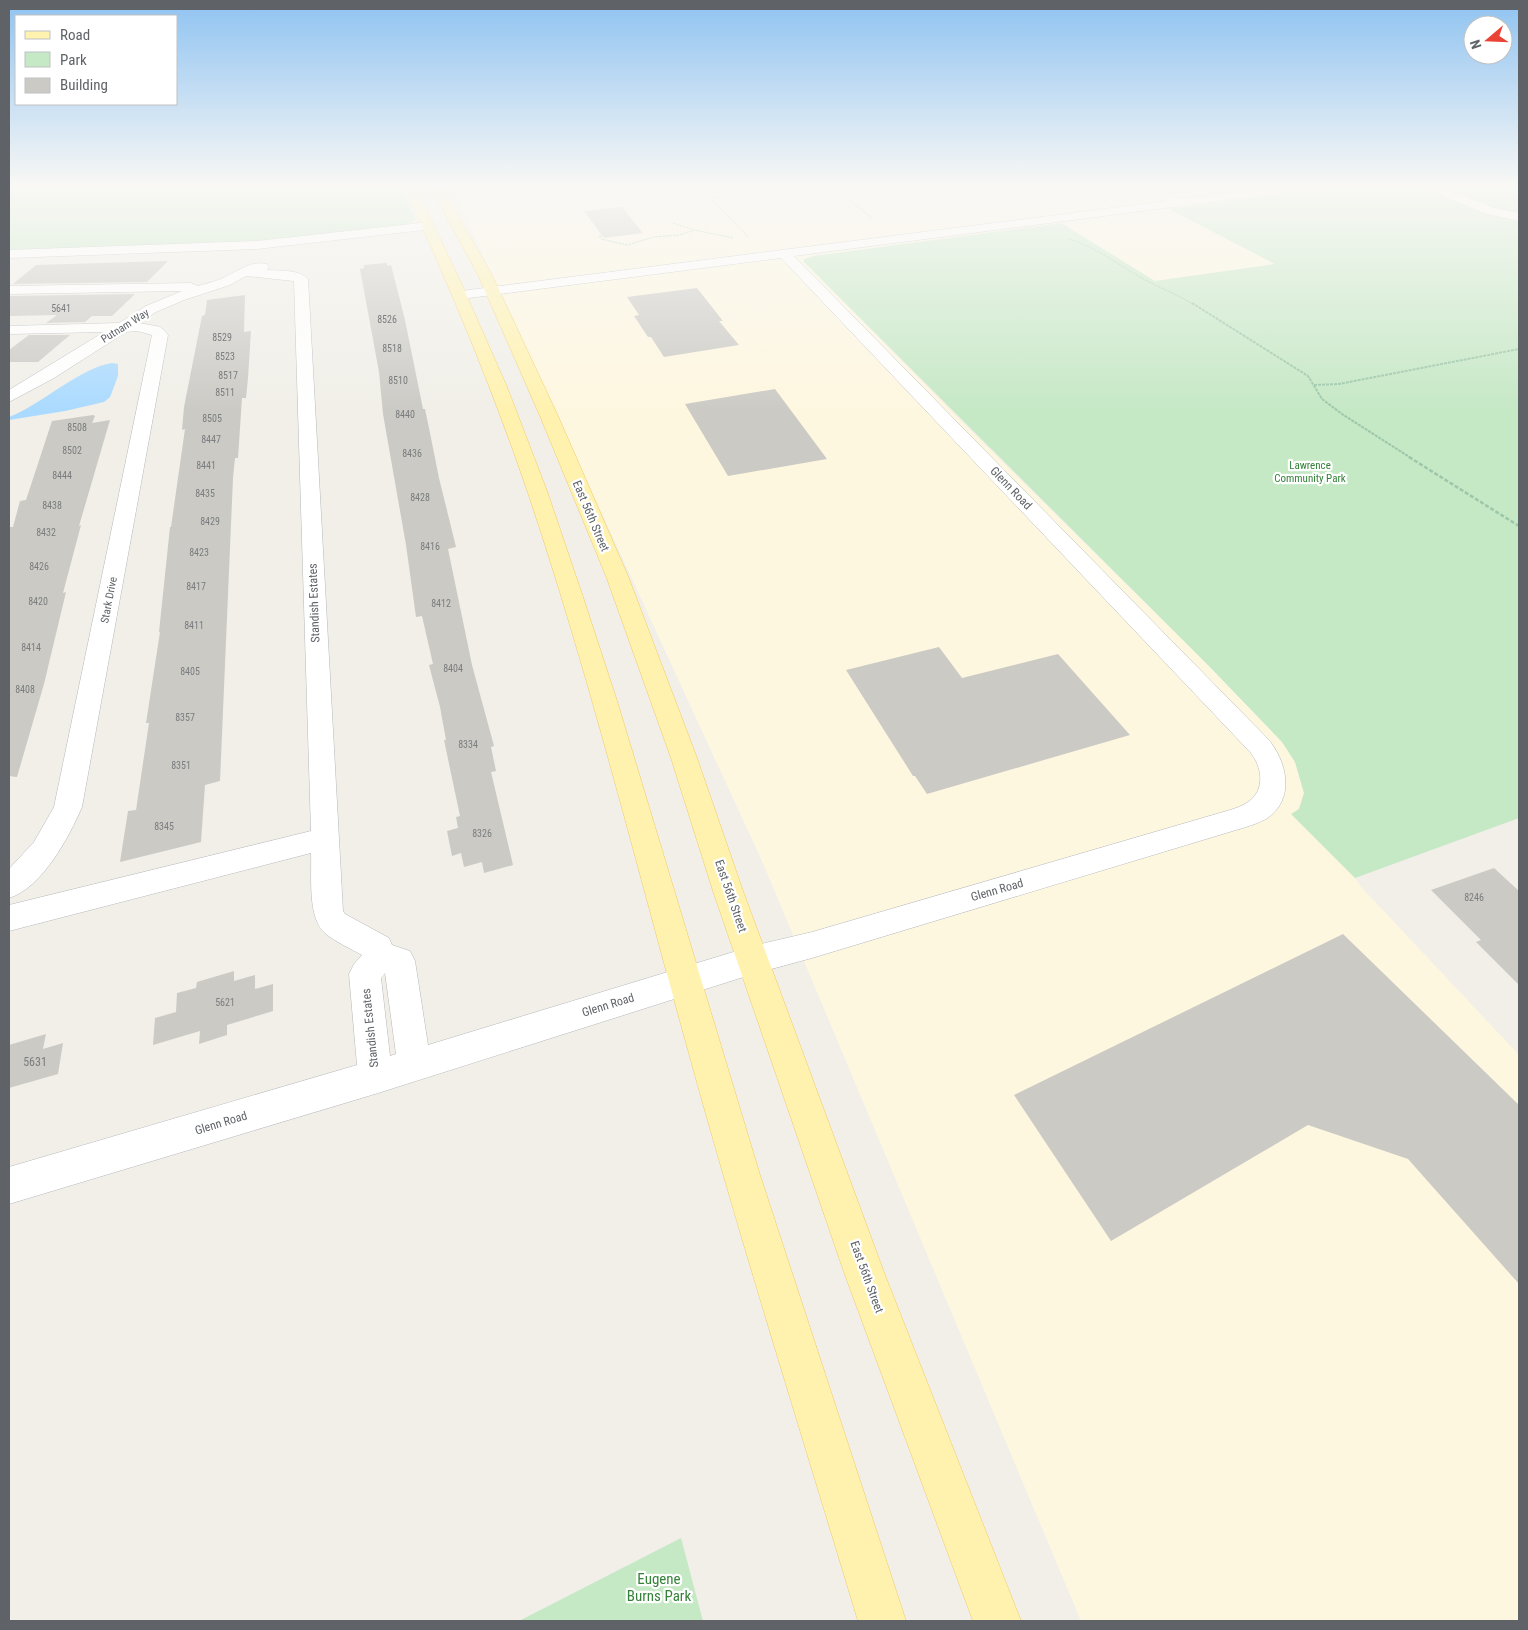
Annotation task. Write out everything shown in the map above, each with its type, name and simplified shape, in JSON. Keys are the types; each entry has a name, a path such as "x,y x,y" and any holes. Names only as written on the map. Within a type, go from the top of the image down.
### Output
{"main road":[{"path":"445,260 461,295 528,468 572,597 613,728 714,1084 815,1413 882,1621"},
{"name":"East 56th Street","path":"477,260 549,416 617,576 684,758 753,960 866,1275 997,1621"}],"street":[{"path":"247,271 246,266 249,260"},
{"name":"Putnam Way","path":"9,397 48,375 151,309 178,297 215,286 247,271 262,267 266,260"},
{"path":"461,295 728,260"},
{"name":"Glenn Road","path":"9,1186 375,1077 753,960 812,945 1236,819 1257,810 1267,801 1273,789 1274,774 1268,757 1241,726 791,260"},
{"name":"Standish Estates","path":"247,271 292,276 301,279 328,912 334,923 378,948 382,955 399,960 414,1065"},
{"path":"9,290 215,286"},
{"path":"9,330 121,328"},
{"name":"Stark Drive","path":"9,886 35,862 52,839 65,814 70,797 160,335 156,330 150,328 121,328"},
{"path":"9,918 324,839"},
{"name":"Standish Estates","path":"375,1077 365,974 382,955"}],"path":[{"path":"1112,260 1149,282 1177,294 1308,376 1322,399 1342,414 1519,526"},
{"path":"1314,385 1339,384 1519,349"}],"shaded area":[{"path":"485,260 807,260 804,262 962,422 1208,665 1282,742 1295,762 1304,793 1299,809 1292,815 1355,878 1362,888 1519,1055 1519,1621 1081,1621 762,861"},
{"path":"1121,260 1269,260 1277,264 1155,281"}],"green space":[{"name":"Lawrence Community Park","path":"804,260 1121,260 1155,281 1275,264 1267,260 1519,260 1519,818 1355,878 1291,814 1299,809 1304,793 1295,762 1282,742 1208,665"},
{"name":"Eugene Burns Park","path":"681,1538 703,1621 519,1621"}],"water":[{"path":"112,363 118,364 118,376 110,397 104,402 65,411 9,420 9,417 34,404 87,371"}],"building":[{"path":"168,261 147,282 13,284 36,265"},
{"path":"387,263 387,266 391,265 405,320 423,409 425,409 456,547 448,549 472,665 494,746 491,747 496,771 491,772 513,865 484,873 482,862 464,867 461,853 452,856 447,831 458,828 456,817 460,816 444,740 446,740 440,707 429,665 433,664 422,616 416,617 406,545 383,414 379,372 360,269 364,268 364,265"},
{"path":"697,288 723,321 719,321 739,345 664,357 634,316 639,315 627,297"},
{"path":"135,294 112,316 92,316 85,322 46,323 57,315 9,316 9,296"},
{"path":"245,295 244,332 251,331 246,398 242,398 238,458 235,458 233,478 220,781 205,785 201,842 120,862 128,811 136,810 149,723 146,723 160,632 170,527 185,429 182,430 184,407 202,316 205,315 207,300"},
{"path":"29,335 70,335 38,362 9,362 9,350"},
{"path":"775,389 827,459 728,476 685,404"},
{"path":"95,416 92,423 110,420 79,526 81,525 63,593 66,592 44,684 17,777 9,776 9,527 13,527 20,501 26,500 52,421"},
{"path":"939,647 962,678 1058,654 1130,735 927,794 915,776 913,776 846,670"},
{"path":"1494,868 1519,891 1519,985 1476,942 1481,940 1431,890"},
{"path":"1343,934 1519,1105 1519,1284 1408,1159 1308,1125 1111,1241 1014,1095"},
{"path":"234,971 234,981 255,975 255,989 273,984 273,1011 227,1025 227,1035 199,1044 200,1031 153,1045 155,1018 176,1012 177,993 196,988 197,982"},
{"path":"46,1034 43,1049 63,1043 58,1074 9,1088 9,1045"}]}
